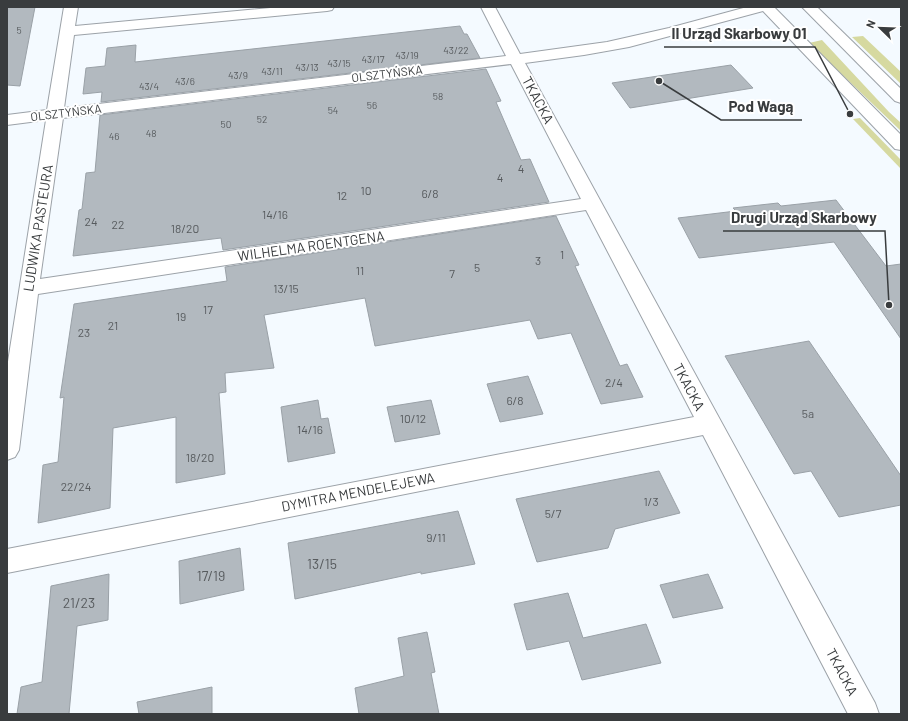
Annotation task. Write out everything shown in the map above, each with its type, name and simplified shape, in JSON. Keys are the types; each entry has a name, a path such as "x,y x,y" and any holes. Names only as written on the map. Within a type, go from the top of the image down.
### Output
{"street":[{"name":"LUDWIKA PASTEURA","path":"7,450 29,288 71,7"},
{"path":"68,32 327,7"},
{"name":"TKACKA","path":"488,7 708,424 864,714"},
{"path":"764,7 901,145"},
{"name":"OLSZTYŃSKA","path":"7,120 584,51 622,44 764,7"},
{"path":"809,7 901,98"},
{"name":"WILHELMA ROENTGENA","path":"29,288 592,204"},
{"name":"DYMITRA MENDELEJEWA","path":"7,560 708,424"}],"green space":[{"path":"863,36 901,72 901,84 852,37"},
{"path":"822,40 901,123 901,131 809,43"},
{"path":"860,118 901,160 901,169 853,119"}],"building":[{"path":"7,7 35,7 20,86 7,85"},
{"path":"460,26 464,34 467,34 480,58 101,102 102,92 83,94 86,68 105,66 107,48 136,45 135,62"},
{"path":"731,65 753,88 630,108 612,83"},
{"path":"486,69 501,101 496,102 521,160 530,159 549,202 223,250 221,238 73,256 79,210 82,209 86,173 95,172 100,115"},
{"path":"836,200 886,266 901,264 901,339 834,242 699,258 678,218 736,211 733,208 778,203 781,206"},
{"path":"556,216 579,265 575,266 620,366 627,364 643,397 601,404 571,333 538,339 530,320 375,346 365,298 264,315 274,368 225,373 226,392 219,393 225,474 176,483 176,417 113,428 110,508 38,523 43,465 58,462 64,397 60,398 74,304 227,281 225,267"},
{"path":"809,341 901,476 901,505 839,517 811,471 794,474 725,356"},
{"path":"528,376 543,414 500,422 487,384"},
{"path":"318,400 321,419 328,418 335,453 288,462 281,407"},
{"path":"431,400 440,434 395,442 387,407"},
{"path":"659,471 680,513 615,529 608,548 537,562 516,499"},
{"path":"458,511 475,564 421,574 421,572 295,599 288,543"},
{"path":"240,548 244,590 180,604 179,561"},
{"path":"109,574 108,620 77,626 69,714 17,714 21,687 42,682 51,586"},
{"path":"708,574 723,608 673,618 660,585"},
{"path":"568,593 583,638 646,624 661,663 582,680 569,641 527,650 514,604"},
{"path":"427,632 435,672 431,673 439,714 359,714 355,688 404,676 398,638"},
{"path":"212,687 212,714 139,714 137,702"}],"place":[{"name":"Pod Wagą","path":"659,81"},
{"name":"II Urząd Skarbowy 01","path":"850,114"},
{"name":"Drugi Urząd Skarbowy","path":"889,305"}]}
